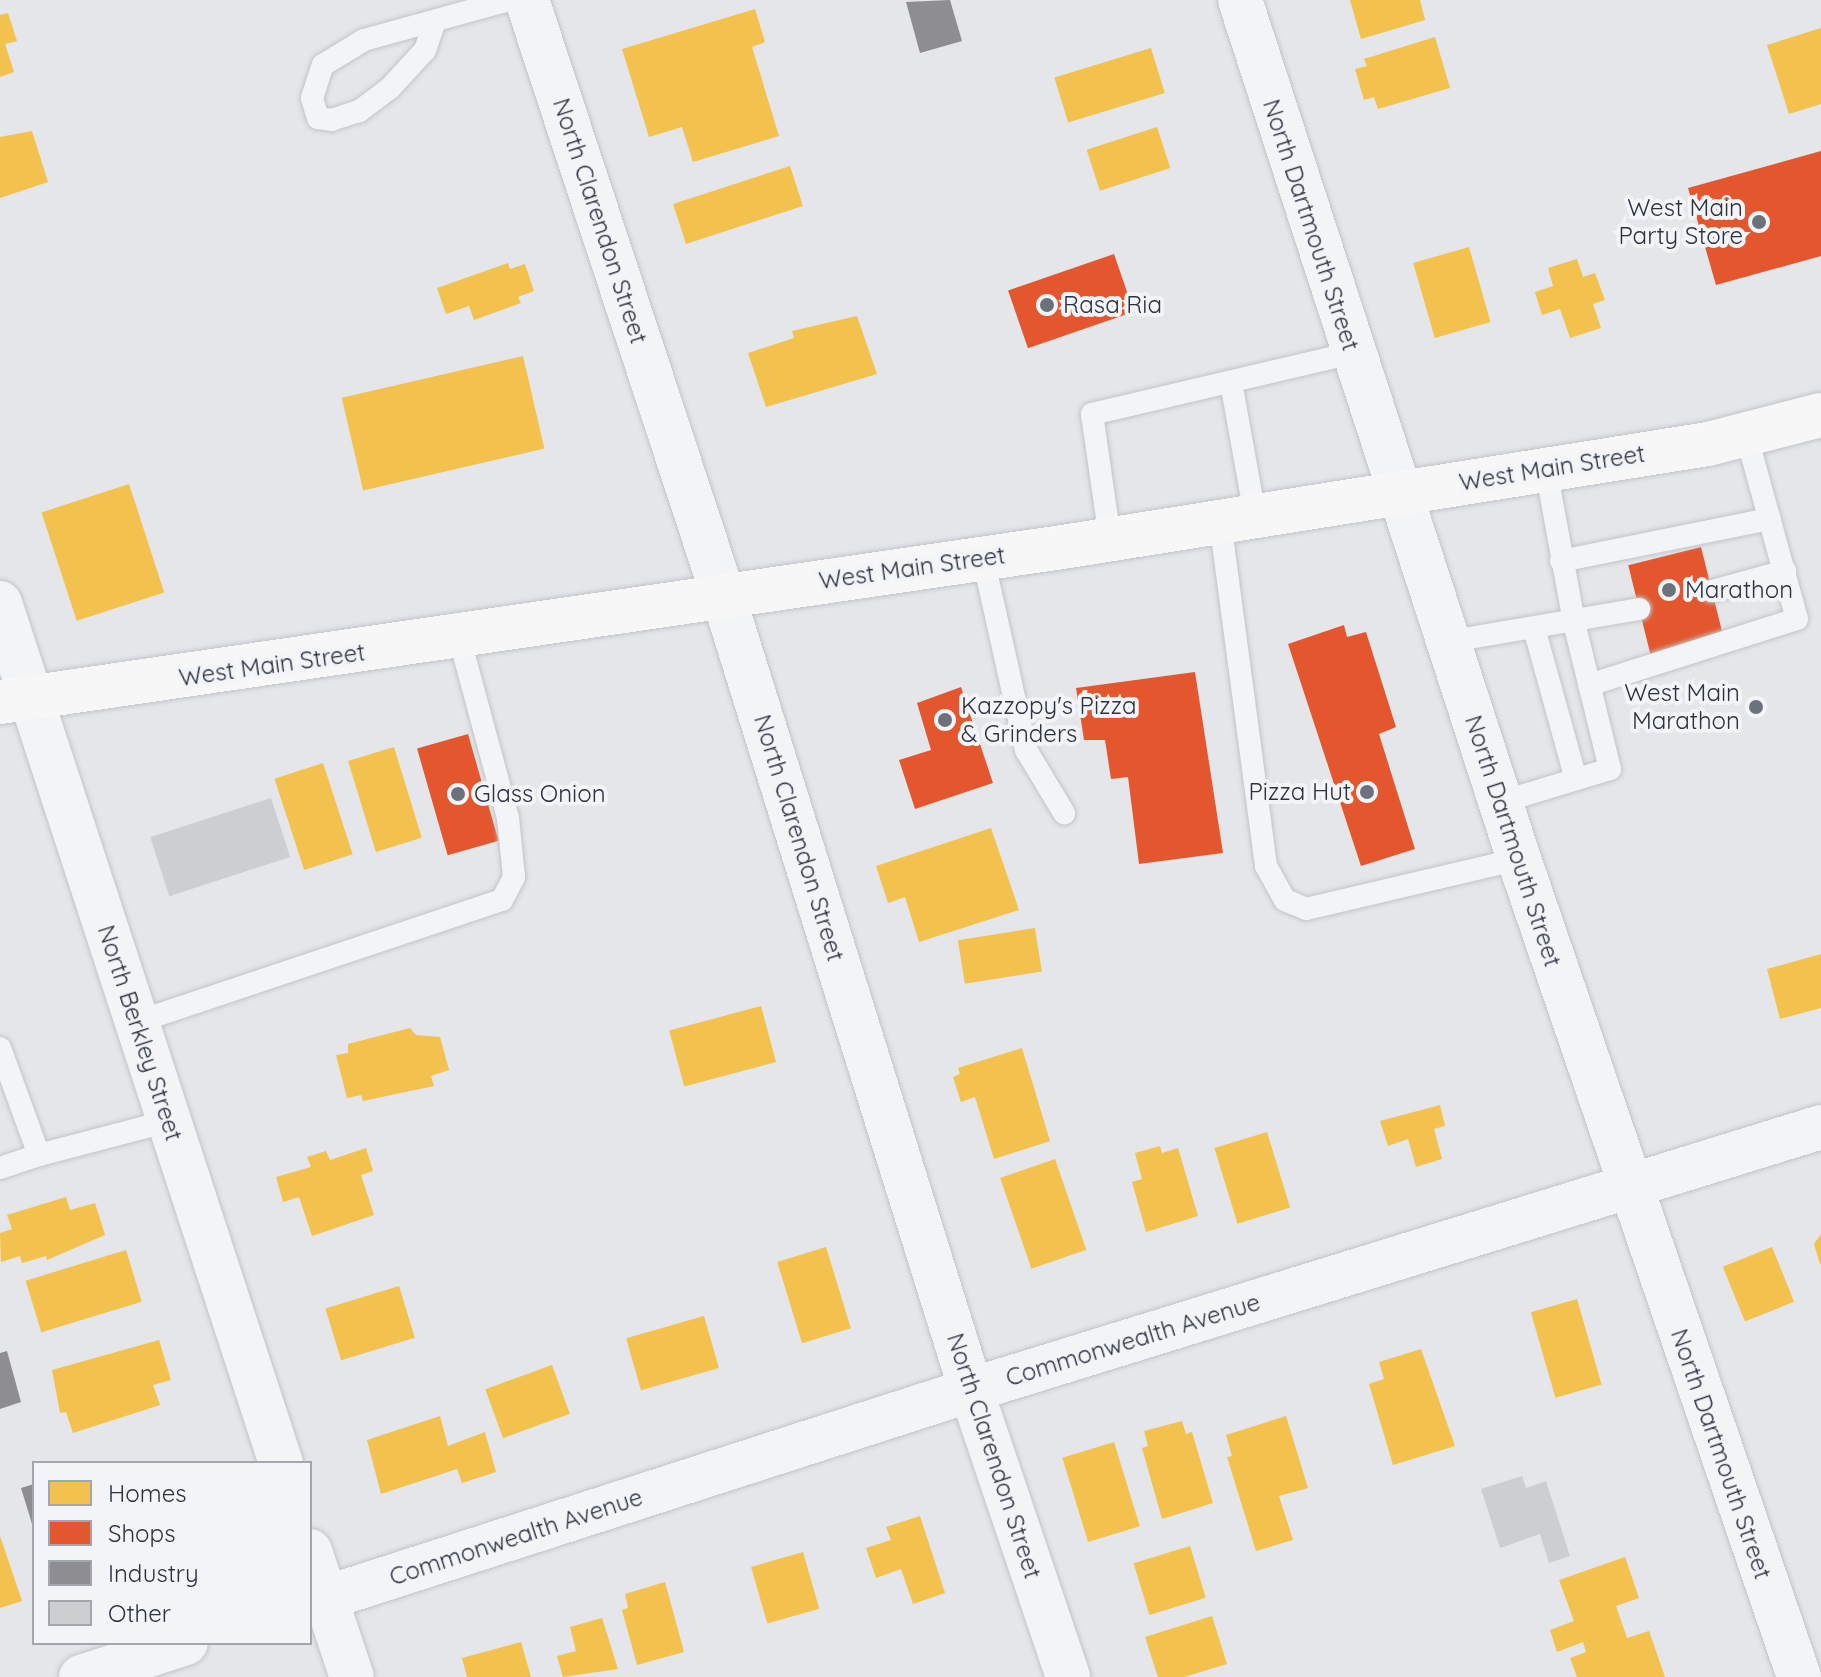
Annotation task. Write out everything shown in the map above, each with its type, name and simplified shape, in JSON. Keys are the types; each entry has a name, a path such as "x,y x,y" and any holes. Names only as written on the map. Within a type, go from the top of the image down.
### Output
{"main road":[{"name":"West Main Street","path":"15,700 1110,539 1546,469 1746,434 1821,415"}],"street":[{"name":"North Clarendon Street","path":"527,0 723,595 971,1390 1068,1677"},
{"name":"North Dartmouth Street","path":"1240,0 1396,492 1628,1186 1799,1677"},
{"name":"North Berkley Street","path":"0,603 15,700 137,1022 280,1461"},
{"name":"Commonwealth Avenue","path":"318,1601 971,1390 1821,1127"},
{"path":"312,1564 318,1601 352,1677"},
{"path":"81,1677 180,1645"}],"lane":[{"path":"434,24 425,50 390,88 359,111 332,120 318,118 312,98 323,65 364,40 434,24 509,0"},
{"path":"1110,539 1092,414 1352,353"},
{"path":"1231,382 1238,518 1266,866 1285,900 1306,909 1519,859"},
{"path":"1589,685 1797,619 1746,434"},
{"path":"1501,802 1610,769 1574,622 1546,469"},
{"path":"1561,561 1770,519"},
{"path":"983,558 1026,750 1064,813"},
{"path":"1712,591 1785,571"},
{"path":"1446,642 1639,609"},
{"path":"1534,628 1576,779"},
{"path":"137,1022 502,900 514,877 508,818 459,637"},
{"path":"0,1048 39,1155"},
{"path":"0,1168 169,1121"}],"building: Homes":[{"path":"1350,0 1420,0 1425,20 1361,39"},
{"path":"755,9 765,42 752,47 779,136 693,162 682,127 649,137 622,49"},
{"path":"8,13 17,41 5,44 14,72 0,77 0,15"},
{"path":"1821,28 1821,104 1789,114 1767,45"},
{"path":"1435,37 1450,88 1378,109 1374,97 1364,100 1355,69 1367,66 1364,59"},
{"path":"1151,48 1165,93 1068,122 1054,78"},
{"path":"1157,127 1170,168 1100,191 1087,150"},
{"path":"32,131 48,182 0,198 0,137"},
{"path":"790,166 803,206 686,244 673,204"},
{"path":"1469,247 1490,322 1435,338 1413,263"},
{"path":"1577,259 1583,277 1595,273 1605,300 1593,304 1601,328 1570,338 1560,309 1542,315 1535,292 1553,286 1548,268"},
{"path":"508,263 510,269 525,264 534,291 518,297 521,303 474,320 469,306 446,314 437,288"},
{"path":"857,316 877,374 766,407 748,353 794,338 792,331"},
{"path":"523,356 544,449 363,490 342,398"},
{"path":"129,484 164,592 77,621 42,512"},
{"path":"394,747 422,838 376,852 348,761"},
{"path":"323,763 353,854 304,870 274,779"},
{"path":"991,828 1019,910 919,942 905,897 888,903 876,866"},
{"path":"1035,928 1042,971 965,984 958,940"},
{"path":"1821,954 1821,1008 1780,1019 1767,969"},
{"path":"761,1006 776,1062 684,1087 669,1031"},
{"path":"410,1028 416,1035 440,1037 449,1070 431,1076 434,1086 363,1101 361,1095 347,1098 336,1055 348,1053 348,1044"},
{"path":"1022,1048 1050,1141 994,1159 975,1097 961,1102 953,1077 960,1074 958,1068"},
{"path":"1440,1105 1445,1126 1434,1129 1442,1159 1416,1167 1408,1139 1388,1146 1380,1121"},
{"path":"1267,1132 1290,1208 1238,1224 1214,1148"},
{"path":"1160,1146 1162,1153 1178,1148 1198,1216 1146,1232 1132,1182 1142,1179 1135,1153"},
{"path":"366,1148 373,1171 361,1175 374,1215 312,1236 299,1197 283,1202 276,1177 311,1167 307,1157 326,1151 330,1160"},
{"path":"1055,1159 1086,1250 1031,1269 1000,1178"},
{"path":"66,1197 70,1210 95,1203 105,1235 47,1260 46,1256 22,1263 20,1256 1,1262 0,1233 12,1229 7,1215"},
{"path":"1821,1234 1821,1264 1820,1264 1814,1244"},
{"path":"826,1247 851,1328 802,1343 777,1262"},
{"path":"1772,1247 1794,1302 1745,1322 1723,1267"},
{"path":"126,1250 142,1302 41,1332 26,1281"},
{"path":"399,1286 415,1338 341,1360 325,1309"},
{"path":"1577,1299 1602,1385 1555,1398 1531,1312"},
{"path":"704,1316 719,1368 641,1390 626,1338"},
{"path":"159,1340 171,1380 153,1385 160,1405 73,1433 66,1412 60,1413 52,1370"},
{"path":"1421,1349 1455,1446 1393,1465 1369,1384 1384,1379 1379,1362"},
{"path":"552,1365 570,1414 503,1438 485,1389"},
{"path":"440,1416 448,1446 485,1432 496,1472 462,1483 457,1469 381,1494 367,1440"},
{"path":"1286,1416 1308,1488 1279,1496 1293,1540 1256,1551 1227,1457 1232,1456 1226,1435"},
{"path":"1182,1421 1186,1434 1192,1432 1213,1503 1162,1519 1142,1448 1148,1446 1144,1431"},
{"path":"1114,1442 1140,1526 1088,1542 1062,1458"},
{"path":"920,1516 945,1593 913,1604 901,1569 876,1578 866,1548 891,1540 886,1527"},
{"path":"0,1536 22,1601 0,1608"},
{"path":"1190,1546 1206,1598 1149,1615 1134,1563"},
{"path":"803,1552 819,1609 767,1624 751,1567"},
{"path":"1625,1557 1639,1598 1616,1606 1627,1638 1649,1631 1665,1677 1577,1677 1570,1658 1586,1652 1583,1642 1557,1652 1550,1630 1574,1621 1559,1580"},
{"path":"665,1582 684,1652 637,1665 622,1610 628,1608 625,1594"},
{"path":"1212,1616 1227,1664 1184,1677 1158,1677 1145,1637"},
{"path":"602,1618 618,1669 563,1677 557,1656 576,1651 570,1627"},
{"path":"521,1642 531,1677 467,1677 462,1658"}],"building: Shops":[{"name":"West Main Party Store","path":"1821,151 1821,256 1716,285 1688,188"},
{"path":"1114,254 1134,312 1028,348 1008,290"},
{"path":"1701,547 1723,636 1650,654 1628,565"},
{"name":"Pizza Hut","path":"1344,625 1347,637 1366,632 1396,727 1379,734 1415,849 1361,866 1288,644"},
{"path":"1195,672 1223,853 1139,864 1128,777 1111,779 1105,740 1084,740 1076,688"},
{"path":"961,687 993,783 915,809 899,760 931,750 917,703"},
{"name":"Glass Onion","path":"468,734 499,841 448,855 417,749"}],"building: Industry":[{"path":"950,0 962,41 920,53 906,2"},
{"path":"7,1351 21,1402 0,1409 0,1353"},
{"path":"32,1485 32,1524 21,1488"}],"building: Other":[{"path":"271,798 290,857 169,896 150,837"},
{"path":"1522,1476 1526,1488 1546,1481 1570,1556 1549,1563 1540,1534 1500,1548 1481,1489"}],"place":[{"name":"West Main Party Store","path":"1759,222"},
{"name":"Rasa Ria","path":"1047,305"},
{"name":"Marathon","path":"1669,590"},
{"name":"West Main Marathon","path":"1756,707"},
{"name":"Kazzopy's Pizza & Grinders","path":"945,720"},
{"name":"Pizza Hut","path":"1367,792"},
{"name":"Glass Onion","path":"458,794"}]}
